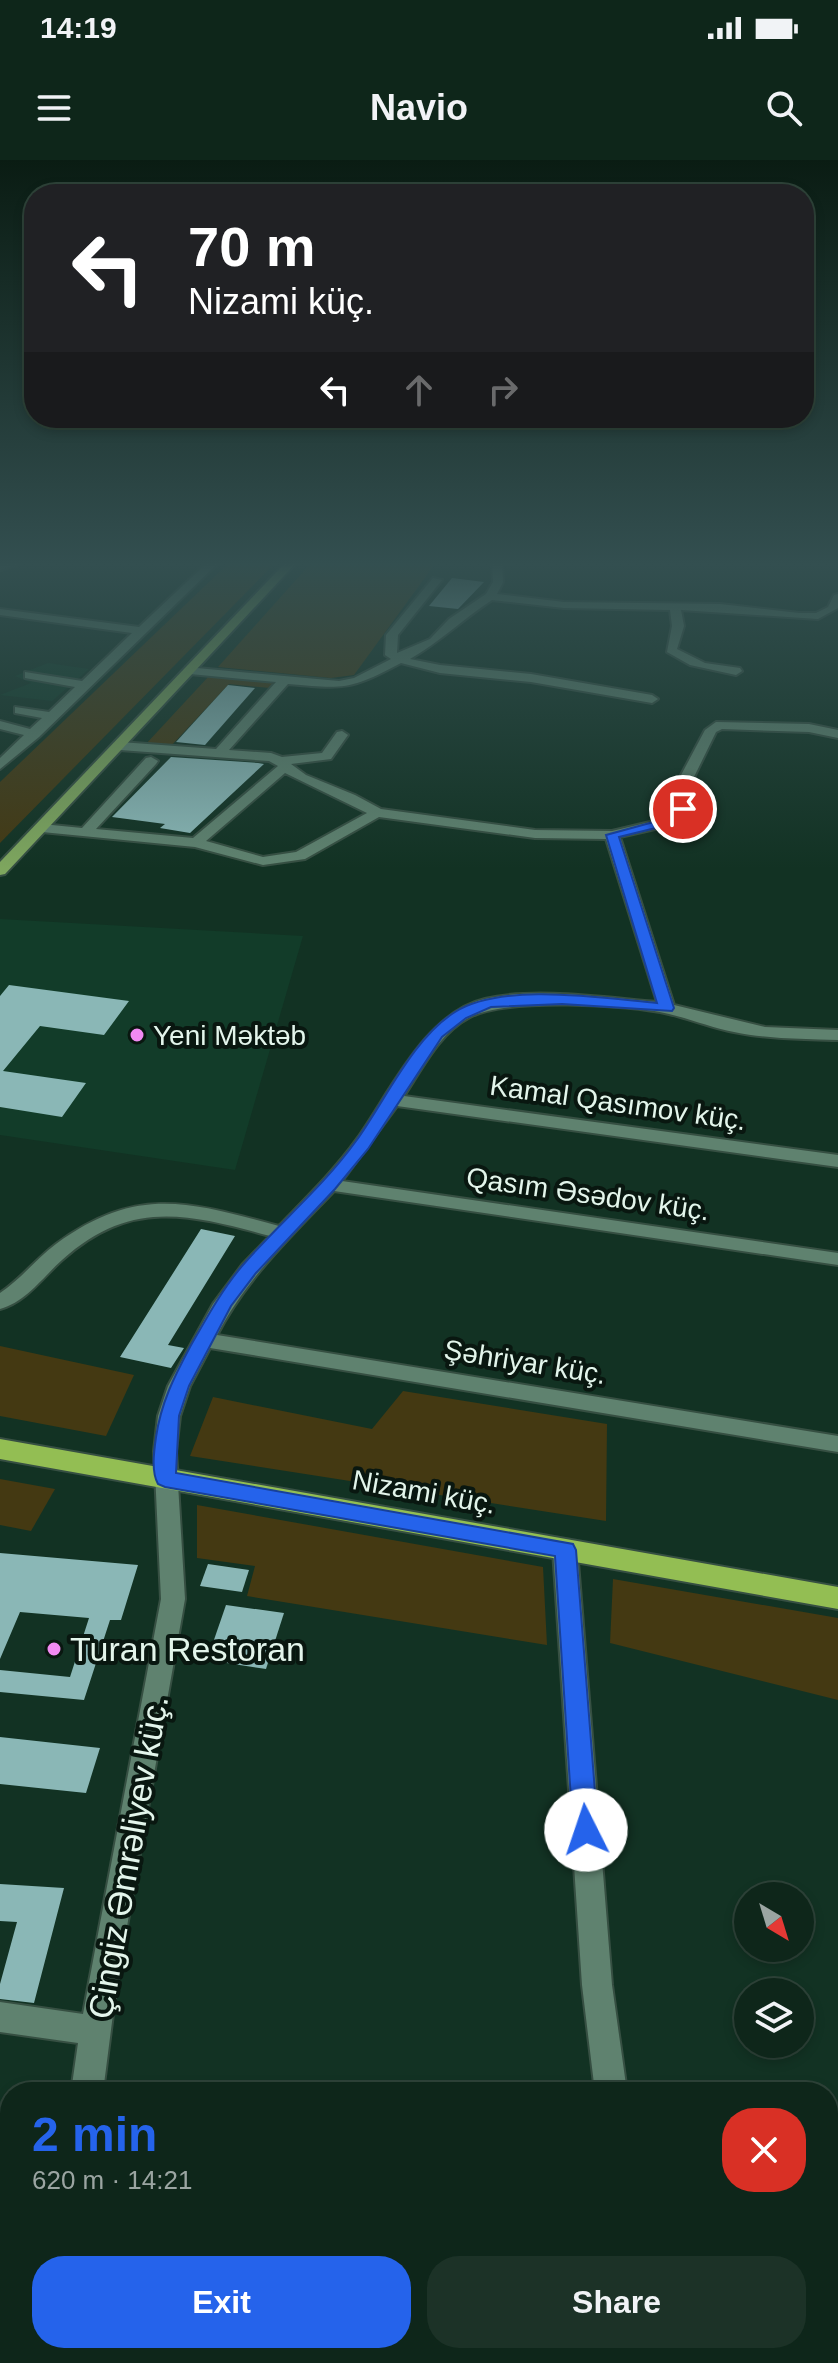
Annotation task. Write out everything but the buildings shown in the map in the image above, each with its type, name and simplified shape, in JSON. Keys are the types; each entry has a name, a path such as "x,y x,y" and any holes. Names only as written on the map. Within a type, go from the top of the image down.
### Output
{"highway":[{"name":"Nizami küç.","path":"0,1449 838,1598"}],"main road":[{"path":"0,871 196,664"}],"street":[{"path":"0,765 107,664"},
{"path":"190,670 348,684 393,664"},
{"path":"425,664 652,699"},
{"path":"694,664 736,671"},
{"path":"29,675 85,685"},
{"path":"221,751 285,680"},
{"path":"19,710 53,716"},
{"path":"0,725 34,734"},
{"path":"284,764 307,781 355,798 377,813 535,834 612,835 672,821 683,809 687,777 711,730 720,725 809,728 838,734"},
{"path":"120,746 159,751 221,751 284,764 326,756 342,735"},
{"path":"87,830 151,761"},
{"path":"196,843 284,764"},
{"path":"42,828 196,843 263,861 300,856 377,813"},
{"path":"612,835 667,1008"},
{"name":"Çingiz Əmrəliyev küç.","path":"88,2082 173,1599 165,1479 169,1416 179,1386 223,1304 362,1145 437,1034 461,1015 488,1003 562,999 667,1008 734,1027 765,1032 838,1035"},
{"name":"Kamal Qasımov küç.","path":"391,1100 838,1161"},
{"name":"Qasım Əsədov küç.","path":"329,1185 838,1259"},
{"path":"0,1302 90,1228 145,1207 186,1208 282,1233"},
{"name":"Şəhriyar küç.","path":"202,1340 838,1444"},
{"path":"565,1550 597,1985 610,2082"},
{"path":"0,2017 96,2031"}],"shaded area":[{"path":"46,664 89,669 52,701 0,695 31,683 15,676"},
{"path":"124,664 176,664 0,843 0,782"},
{"path":"221,664 362,664 354,675 331,678 218,667"},
{"path":"209,676 274,683 270,688 229,684 169,748 145,745"},
{"name":"Yeni Məktəb","path":"0,919 303,936 235,1170 0,1135"},
{"path":"0,1346 134,1375 106,1436 0,1416"},
{"path":"403,1391 607,1424 606,1521 190,1456 213,1397 372,1429"},
{"path":"0,1479 55,1489 31,1531 0,1525"},
{"path":"197,1505 543,1567 547,1645 247,1596 255,1566 197,1558"},
{"path":"613,1579 838,1618 838,1700 610,1643"}],"place":[{"name":"Yeni Məktəb","path":"137,1035"},
{"name":"Turan Restoran","path":"54,1649"}],"route":[{"path":"586,1830 565,1550 165,1479 165,1451 169,1416 179,1386 223,1304 249,1269 329,1185 362,1145 437,1034 461,1015 488,1003 562,999 667,1008 612,835 672,821 683,809"}]}
